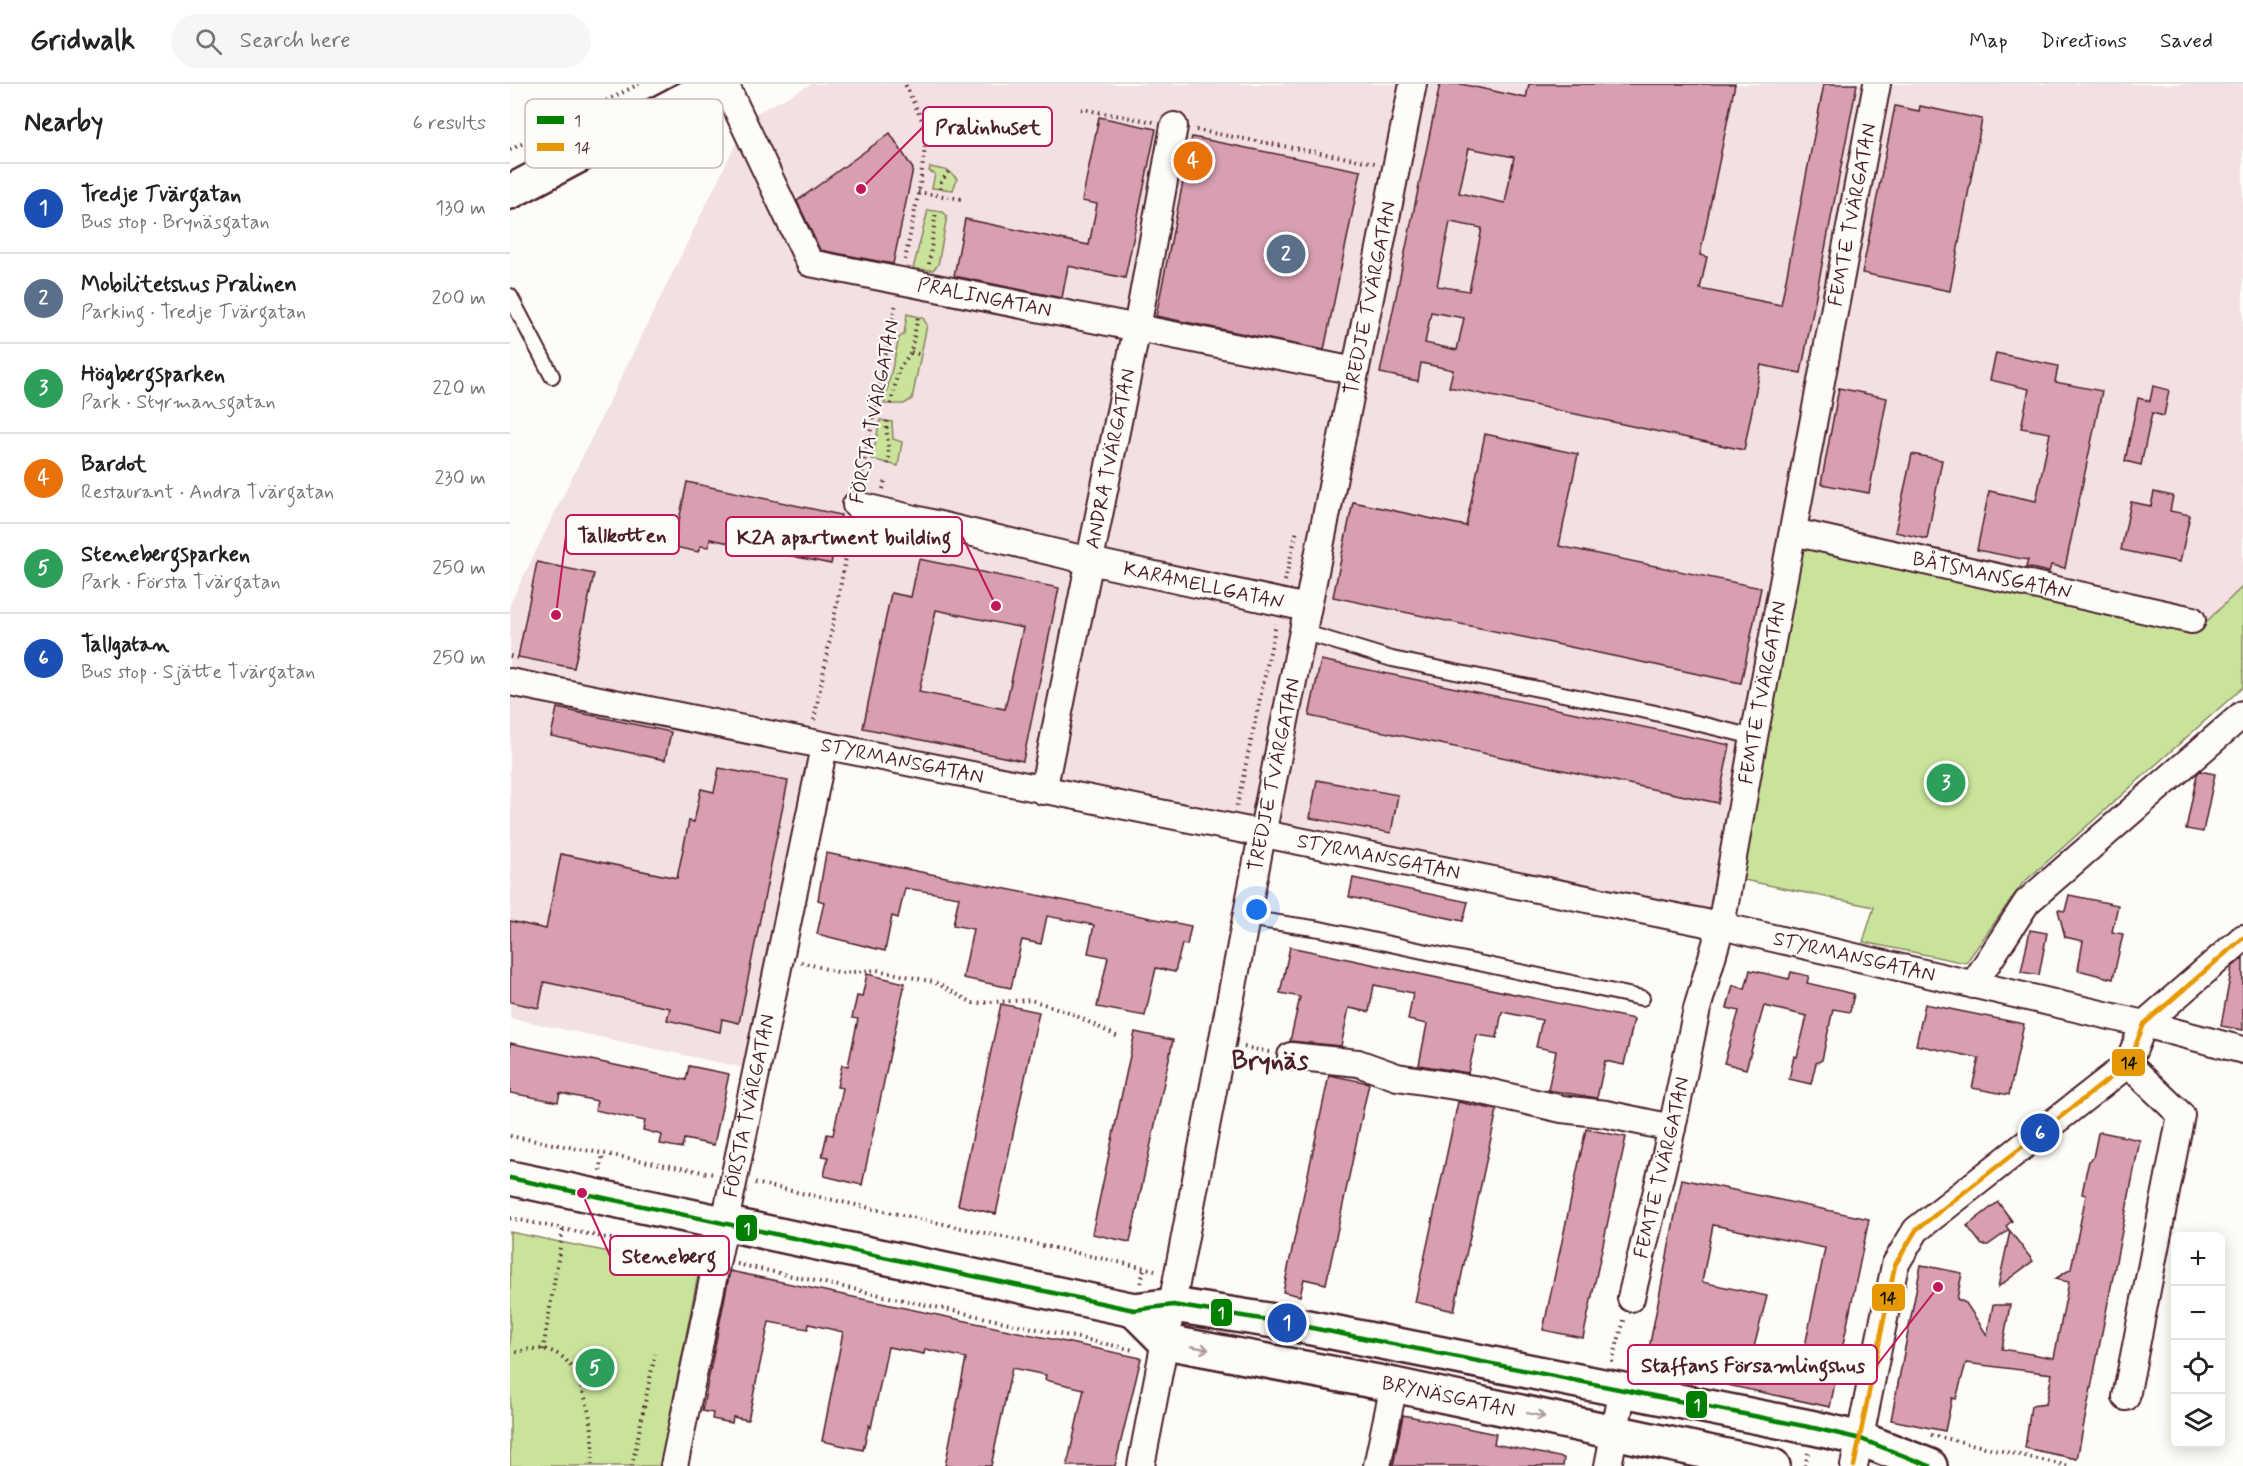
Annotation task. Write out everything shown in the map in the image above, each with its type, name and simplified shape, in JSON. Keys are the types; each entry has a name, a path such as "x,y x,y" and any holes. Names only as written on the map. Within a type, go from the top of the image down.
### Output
{"street":[{"path":"686,99 714,84"},
{"name":"PRALINGATAN","path":"724,84 810,263 1355,371"},
{"name":"TREDJE TVÄRGATAN","path":"1141,1466 1262,835 1413,84"},
{"name":"FEMTE TVÄRGATAN","path":"1631,1298 1672,1128 1697,1009 1721,926 1754,737 1877,84"},
{"name":"ANDRA TVÄRGATAN","path":"1043,791 1137,328 1174,126"},
{"path":"510,192 555,168"},
{"name":"KARAMELLGATAN","path":"856,505 1090,561 1305,620"},
{"name":"BÅTSMANSGATAN","path":"1793,532 2192,620"},
{"name":"STYRMANSGATAN","path":"510,682 1721,926 2144,1024 2243,1050"},
{"path":"1973,985 2027,902 2243,714"},
{"name":"FÖRSTA TVÄRGATAN","path":"674,1466 780,957 817,745"},
{"path":"1858,1452 1895,1264 1916,1230 2128,1064 2144,1024 2243,938"},
{"path":"1291,1056 1358,1063 1397,1077 1474,1089 1562,1109 1606,1114 1672,1128"},
{"path":"2126,1397 2181,1114 2128,1064"},
{"name":"BRYNÄSGATAN","path":"510,1178 1134,1310 1173,1305 1617,1379 1858,1452 1930,1466"},
{"path":"1134,1310 1163,1355"},
{"name":"BRYNÄSGATAN","path":"1163,1355 1394,1385 1773,1466"},
{"path":"1608,1466 1614,1431 1617,1379"},
{"path":"1377,1466 1394,1385"}],"lane":[{"path":"510,297 552,376"},
{"path":"1305,620 1392,659 1651,712 1754,737"},
{"path":"1246,918 1320,929 1642,998"}],"path":[{"path":"610,99 639,84"},
{"name":"FÖRSTA TVÄRGATAN","path":"817,745 856,505 920,185 927,131 905,84"},
{"path":"1081,109 1396,168"},
{"path":"510,150 525,142"},
{"path":"940,189 941,182 950,171"},
{"path":"918,192 962,199"},
{"path":"927,270 936,211"},
{"path":"891,404 898,371 910,352 918,316"},
{"path":"910,352 922,355"},
{"path":"888,421 885,436 890,456 888,464"},
{"path":"780,957 841,973 877,970 934,982 973,1003 1031,1000 1069,1012 1120,1038"},
{"path":"1223,1042 1291,1056"},
{"path":"599,1173 603,1154"},
{"path":"510,1218 1141,1351 1147,1361 1163,1355"},
{"path":"543,1350 563,1229"},
{"path":"864,1292 865,1284"},
{"path":"1617,1379 1631,1298"},
{"path":"510,1354 535,1347 561,1355 576,1374 592,1426 595,1448 591,1466"},
{"path":"632,1466 656,1354"}],"shaded area":[{"path":"812,84 2243,84 2243,586 2199,629 1804,540 1715,917 818,740 745,1068 510,1018 510,604 749,117"}],"green space":[{"path":"930,167 949,171 957,179 953,190 932,188 935,174 929,171"},
{"path":"928,210 943,212 947,216 938,265 933,270 913,269"},
{"path":"907,314 923,318 927,325 912,399 904,404 884,404 899,338 904,334"},
{"path":"880,420 892,422 893,439 902,442 898,466 872,459"},
{"path":"1804,540 2199,629 2243,586 2243,687 2022,884 1966,963 1863,942 1874,907 1739,879"},
{"path":"510,1232 699,1270 660,1466 510,1466"}],"building":[{"path":"1440,84 1461,84 1526,98 1529,84 1735,84 1700,255 1707,257 1700,289 1781,305 1824,84 1857,84 1801,373 1761,365 1744,450 1449,387 1453,370 1421,363 1418,381 1380,373","holes":["1469,148 1514,157 1505,203 1459,193","1450,222 1482,228 1469,291 1437,286","1431,312 1464,318 1457,350 1425,343"]},
{"path":"1895,106 1919,111 1920,106 1982,119 1950,291 1862,273"},
{"path":"1099,117 1156,129 1125,278 1068,266 1062,298 954,276 965,219 1089,245 1097,204 1082,201"},
{"path":"890,133 913,169 893,264 820,250 797,201"},
{"path":"1192,137 1361,171 1324,350 1156,316"},
{"path":"1996,353 2058,366 2055,382 2102,391 2065,568 2051,565 2049,572 2026,567 2028,560 1977,550 1989,491 2036,501 2050,433 2021,428 2029,389 1990,380"},
{"path":"2153,386 2169,390 2164,416 2152,413 2141,465 2125,461 2138,398 2150,401"},
{"path":"1839,388 1887,398 1869,493 1821,484"},
{"path":"1485,434 1578,454 1559,546 1761,588 1741,683 1333,597 1353,502 1466,526"},
{"path":"1912,454 1942,460 1927,539 1895,532"},
{"path":"687,482 841,515 831,564 710,539 709,547 700,546 698,552 670,546 673,530 677,530"},
{"path":"2154,492 2173,496 2170,511 2190,515 2180,562 2121,550 2131,502 2151,506"},
{"path":"919,559 1059,588 1023,761 863,728 891,593 911,597","holes":["936,610 1023,628 1005,709 919,692"]},
{"path":"537,562 594,574 574,668 518,657"},
{"path":"1321,660 1730,745 1718,803 1309,716"},
{"path":"557,708 671,732 665,760 551,736"},
{"path":"719,768 788,781 739,1023 722,1019 720,1032 667,1020 670,1008 544,982 539,1008 510,1002 510,921 546,929 561,854 677,878 689,821 694,822 701,789 714,792"},
{"path":"2200,771 2215,774 2203,832 2186,829 2197,774"},
{"path":"1317,780 1398,795 1391,833 1310,818"},
{"path":"826,853 1191,926 1187,945 1182,944 1175,972 1156,968 1145,1016 1097,1007 1108,957 1088,953 1094,925 1047,916 1041,944 1022,940 1011,988 963,978 973,929 953,925 959,897 905,888 898,918 892,916 885,951 817,934 824,902 818,900"},
{"path":"1353,878 1468,902 1463,921 1349,897"},
{"path":"2069,895 2118,905 2112,932 2123,934 2113,979 2078,970 2083,941 2065,937 2058,910 2065,911"},
{"path":"2030,930 2047,933 2039,975 2021,972"},
{"path":"1290,947 1634,1019 1624,1065 1605,1061 1597,1098 1548,1090 1556,1051 1536,1047 1542,1020 1502,1012 1497,1038 1477,1035 1468,1073 1419,1065 1427,1024 1408,1020 1413,993 1374,985 1369,1012 1349,1008 1341,1046 1290,1041 1300,997 1280,993"},
{"path":"2243,958 2243,1030 2221,1026 2232,967"},
{"path":"1750,970 1789,979 1791,972 1809,976 1807,983 1854,994 1850,1012 1833,1009 1822,1060 1816,1063 1811,1084 1789,1079 1807,1016 1764,1006 1746,1069 1724,1063 1739,1011 1727,1008 1733,985 1745,989"},
{"path":"867,974 905,983 862,1185 824,1176 828,1157 822,1156 827,1134 833,1135 843,1088 837,1087 842,1065 848,1066 858,1019 852,1018 857,996 862,997"},
{"path":"1001,1004 1039,1012 996,1214 958,1205"},
{"path":"1925,1004 2024,1024 2009,1095 1972,1088 1979,1058 1916,1045"},
{"path":"1135,1032 1173,1040 1130,1242 1092,1234"},
{"path":"510,1043 686,1080 689,1066 729,1074 714,1145 684,1139 682,1148 660,1144 662,1135 643,1130 645,1121 595,1110 597,1101 560,1093 558,1102 510,1093"},
{"path":"1329,1075 1369,1083 1326,1284 1304,1279 1300,1296 1283,1292"},
{"path":"1458,1102 1497,1110 1454,1311 1415,1302"},
{"path":"1586,1129 1626,1137 1583,1338 1543,1330"},
{"path":"2098,1133 2140,1140 2077,1459 2025,1448 2031,1406 2046,1404 2052,1374 1966,1363 1956,1399 1952,1398 1945,1431 1891,1420 1921,1265 1962,1273 1957,1299 1966,1303 1987,1335 1993,1305 2010,1305 2002,1349 2054,1358 2069,1282 2055,1279 2071,1269 2086,1195 2082,1194 2086,1173 2089,1161 2093,1158"},
{"path":"1682,1179 1869,1219 1830,1407 1657,1370 1658,1366 1646,1364","holes":["1713,1225 1825,1248 1802,1361 1753,1351 1767,1296 1702,1282"]},
{"path":"1998,1202 2012,1221 2006,1226 2009,1230 1988,1245 1982,1245 1967,1226"},
{"path":"2010,1231 2033,1261 1998,1287"},
{"path":"730,1271 1141,1358 1115,1466 1067,1466 1084,1389 1045,1380 1046,1375 1012,1368 991,1466 945,1466 966,1358 925,1349 924,1354 888,1347 871,1428 869,1425 863,1450 822,1441 843,1332 809,1324 808,1329 769,1322 748,1420 733,1417 732,1423 712,1419 713,1413 702,1411"},
{"path":"1403,1415 1496,1434 1494,1444 1564,1458 1563,1466 1393,1466"}],"transit line":[{"name":"14","path":"1854,1466 1895,1265 1916,1230 2128,1064 2144,1024 2243,938"},
{"name":"1","path":"510,1178 1134,1310 1173,1305 1287,1323 1814,1428 1861,1439 1930,1466"}],"place":[{"name":"Bardot","path":"1193,161"},
{"name":"Pralinhuset","path":"861,189"},
{"name":"Mobilitetshus Pralinen","path":"1286,254"},
{"name":"K2A apartment building","path":"996,606"},
{"name":"Tallkotten","path":"556,615"},
{"name":"Högbergsparken","path":"1946,783"},
{"name":"Tallgatan","path":"2040,1133"},
{"name":"Steneberg","path":"582,1193"},
{"name":"Staffans Församlingshus","path":"1938,1287"},
{"name":"Tredje Tvärgatan","path":"1287,1323"},
{"name":"Stenebergsparken","path":"595,1368"}],"district":[{"name":"Brynäs","path":"1270,1062"}]}
